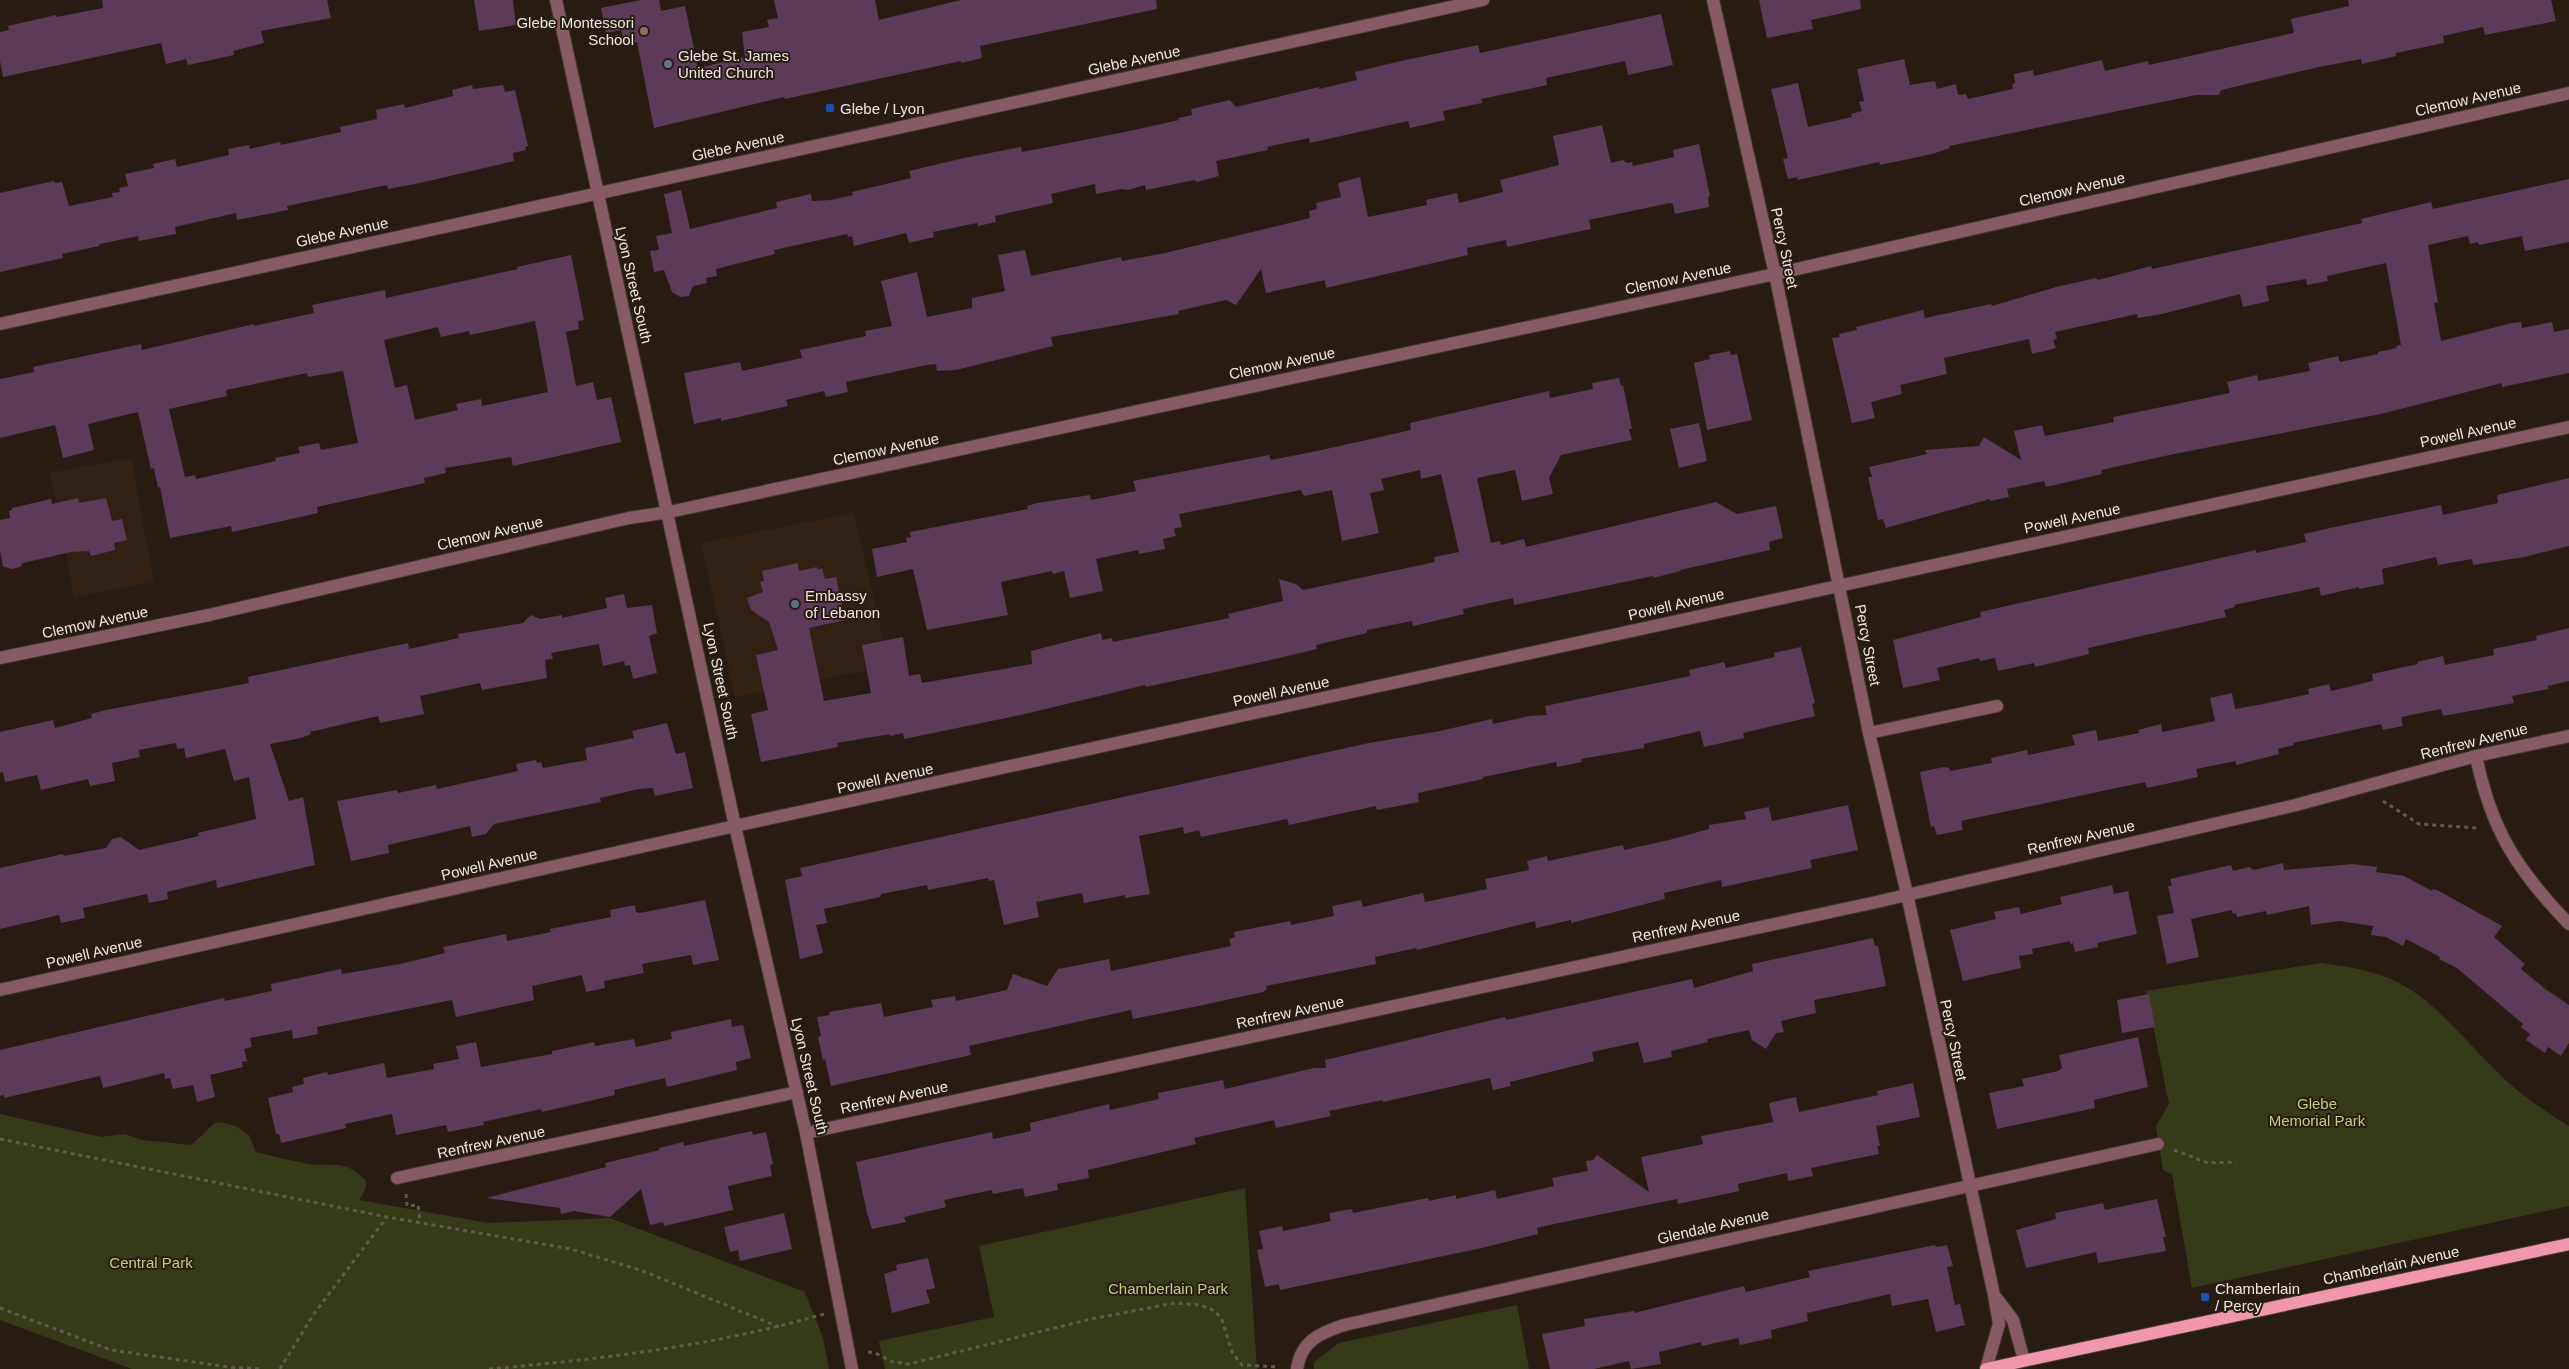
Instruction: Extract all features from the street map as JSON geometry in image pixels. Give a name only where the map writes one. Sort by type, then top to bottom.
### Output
[{"type":"main road","name":"Chamberlain Avenue","points":[[1986,1369],[2569,1244]]},
{"type":"street","name":"Lyon Street South","points":[[556,0],[736,826],[806,1133],[852,1369]]},
{"type":"street","name":"Glebe Avenue","points":[[0,324],[1483,0]]},
{"type":"street","name":"Percy Street","points":[[1713,0],[1775,274],[1869,733],[1907,894],[1994,1296],[1999,1324],[1994,1348],[1986,1369]]},
{"type":"street","name":"Clemow Avenue","points":[[0,658],[209,615],[629,518],[669,512],[1775,274],[2569,93]]},
{"type":"street","name":"Powell Avenue","points":[[0,990],[736,826],[2569,427]]},
{"type":"street","points":[[1869,733],[1997,706]]},
{"type":"street","name":"Renfrew Avenue","points":[[806,1133],[1907,894],[2296,805],[2476,756],[2569,736]]},
{"type":"street","points":[[2476,756],[2487,800],[2506,847],[2535,887],[2569,924]]},
{"type":"street","name":"Renfrew Avenue","points":[[397,1178],[797,1092]]},
{"type":"street","name":"Glendale Avenue","points":[[1297,1368],[1301,1354],[1315,1336],[1344,1325],[2158,1144]]},
{"type":"street","name":"Percy Street","points":[[1994,1296],[2013,1320],[2024,1360]]},
{"type":"path","points":[[2384,801],[2419,824],[2478,828]]},
{"type":"path","points":[[0,1139],[387,1217],[580,1252],[643,1271],[779,1327]]},
{"type":"path","points":[[2158,1144],[2170,1151],[2177,1150],[2208,1164],[2236,1162]]},
{"type":"path","points":[[406,1194],[408,1206],[418,1205],[420,1222]]},
{"type":"path","points":[[280,1369],[313,1315],[387,1217]]},
{"type":"path","points":[[849,1352],[875,1353],[893,1362],[909,1364],[1091,1319],[1175,1303],[1200,1305],[1215,1311],[1222,1320],[1232,1352],[1242,1365],[1297,1368]]},
{"type":"path","points":[[0,1308],[111,1350],[228,1367],[262,1369]]},
{"type":"path","points":[[489,1369],[582,1360],[711,1343],[779,1327],[841,1309]]},
{"type":"shaded area","points":[[131,458],[154,582],[74,597],[50,473]]},
{"type":"shaded area","name":"Embassy of Lebanon","points":[[854,513],[889,666],[735,697],[701,543]]},
{"type":"green space","name":"Glebe Memorial Park","points":[[2321,963],[2355,968],[2377,974],[2408,988],[2445,1018],[2515,1088],[2569,1126],[2569,1206],[2192,1288],[2172,1174],[2163,1170],[2156,1126],[2169,1104],[2146,991]]},
{"type":"green space","name":"Central Park","points":[[0,1114],[101,1137],[124,1134],[142,1140],[191,1145],[215,1123],[221,1122],[235,1126],[249,1135],[256,1152],[302,1163],[340,1165],[353,1169],[366,1181],[366,1188],[359,1200],[488,1223],[610,1218],[805,1292],[823,1338],[829,1369],[132,1369],[0,1320]]},
{"type":"green space","name":"Chamberlain Park","points":[[1245,1188],[1257,1369],[885,1369],[879,1341],[994,1317],[979,1246]]},
{"type":"green space","points":[[1517,1305],[1529,1369],[1314,1369],[1314,1362],[1339,1343]]},
{"type":"building","points":[[102,0],[327,0],[331,18],[261,31],[264,43],[233,51],[234,55],[188,65],[186,59],[166,64],[161,43],[3,77],[0,61],[0,32],[9,30],[8,26],[56,15],[56,17],[103,8]]},
{"type":"building","points":[[474,0],[513,0],[516,25],[479,31]]},
{"type":"building","points":[[641,0],[659,0],[661,11],[685,6],[698,68],[745,57],[742,32],[769,27],[767,20],[778,18],[774,0],[875,0],[879,20],[961,0],[1156,0],[1157,9],[980,46],[982,58],[961,63],[961,61],[785,99],[784,97],[654,128],[637,42],[624,44],[621,30],[606,33],[601,8]]},
{"type":"building","points":[[1759,0],[1860,0],[1861,9],[1811,20],[1813,29],[1767,38]]},
{"type":"building","points":[[2348,0],[2551,0],[2556,21],[2485,35],[2483,27],[2443,36],[2444,43],[2396,53],[2396,56],[2362,64],[2361,59],[2319,67],[2221,90],[2219,95],[2196,95],[1949,146],[1950,148],[1932,154],[1880,165],[1879,162],[1798,180],[1797,177],[1788,179],[1783,159],[1788,158],[1771,89],[1798,83],[1808,127],[1852,117],[1851,114],[1862,111],[1859,102],[1864,101],[1857,69],[1904,59],[1910,85],[1935,81],[1937,89],[1956,84],[1958,95],[1966,94],[1968,99],[2013,89],[2012,84],[2015,83],[2014,74],[2033,70],[2034,76],[2102,60],[2105,71],[2148,61],[2149,65],[2294,33],[2291,19],[2349,6]]},
{"type":"building","points":[[1661,14],[1673,65],[1628,75],[1625,61],[1546,78],[1547,85],[1481,99],[1482,103],[1443,111],[1445,120],[1410,128],[1408,121],[1310,143],[1309,138],[1267,147],[1268,150],[1216,161],[1219,176],[1197,182],[1194,180],[1146,190],[1145,185],[1128,190],[1122,189],[1096,194],[1095,184],[1051,194],[1053,203],[995,216],[996,222],[978,226],[977,223],[933,232],[934,237],[909,243],[906,233],[854,246],[852,236],[848,237],[847,234],[774,250],[775,254],[716,269],[717,276],[706,278],[707,283],[693,286],[689,296],[680,297],[672,292],[664,270],[654,272],[650,251],[659,250],[656,236],[672,233],[664,194],[681,190],[690,229],[777,208],[776,202],[811,194],[812,201],[831,200],[853,195],[852,192],[911,178],[909,171],[964,158],[1021,147],[1022,152],[1125,132],[1179,120],[1178,118],[1192,115],[1191,109],[1230,100],[1236,107],[1319,87],[1319,89],[1357,80],[1355,72],[1401,61],[1478,45],[1480,53]]},
{"type":"building","points":[[472,85],[473,89],[503,85],[505,92],[515,90],[528,146],[525,147],[526,150],[513,153],[514,161],[420,183],[388,189],[387,185],[287,206],[288,210],[237,220],[236,213],[175,227],[176,234],[139,241],[138,236],[100,244],[99,246],[62,254],[63,258],[0,272],[0,193],[54,181],[55,183],[62,182],[69,206],[113,197],[112,193],[120,192],[119,188],[128,186],[125,174],[154,168],[153,164],[175,159],[177,167],[229,155],[228,149],[249,145],[250,149],[280,142],[281,145],[341,132],[340,127],[377,119],[376,110],[404,104],[405,108],[453,96],[452,90]]},
{"type":"building","points":[[1602,125],[1611,163],[1623,160],[1627,163],[1632,162],[1633,166],[1674,157],[1673,150],[1699,144],[1710,196],[1708,197],[1709,207],[1675,214],[1673,204],[1670,203],[1589,220],[1591,229],[1507,247],[1506,240],[1467,248],[1468,255],[1326,288],[1325,280],[1266,293],[1261,269],[1236,305],[1226,300],[1178,311],[1179,314],[1051,337],[1053,346],[956,370],[937,371],[936,364],[846,382],[848,392],[826,397],[824,391],[786,400],[788,406],[721,421],[721,418],[694,424],[684,373],[740,362],[742,371],[802,358],[800,350],[866,336],[865,331],[892,326],[881,281],[917,272],[927,317],[972,308],[972,298],[1005,291],[998,255],[1025,250],[1031,276],[1121,257],[1122,261],[1165,253],[1310,218],[1309,211],[1317,209],[1316,203],[1341,197],[1338,183],[1360,177],[1368,217],[1427,205],[1426,200],[1457,193],[1459,203],[1503,192],[1500,180],[1559,165],[1553,136]]},
{"type":"building","points":[[2569,179],[2569,242],[2525,251],[2522,236],[2479,245],[2478,242],[2470,244],[2468,236],[2428,245],[2438,302],[2434,303],[2441,341],[2512,323],[2521,322],[2522,328],[2552,322],[2554,332],[2569,329],[2569,373],[2502,387],[2502,383],[2381,414],[2174,454],[2101,470],[2102,474],[2046,487],[2044,481],[2007,489],[2009,497],[1990,501],[1990,499],[1886,528],[1883,519],[1878,520],[1868,477],[1872,477],[1869,467],[1927,454],[1925,450],[1979,446],[1984,437],[2021,460],[2014,431],[2042,425],[2045,436],[2114,422],[2113,417],[2230,393],[2227,382],[2257,375],[2258,381],[2310,371],[2308,363],[2338,356],[2340,362],[2397,348],[2396,346],[2401,345],[2386,263],[2327,276],[2328,281],[2307,285],[2306,279],[2266,286],[2269,301],[2243,307],[2240,294],[2162,314],[2138,318],[2137,314],[2055,332],[2057,339],[2053,340],[2056,348],[2032,354],[2029,339],[1944,358],[1947,374],[1900,385],[1902,394],[1871,402],[1875,418],[1852,423],[1832,338],[1840,337],[1839,334],[1857,330],[1856,327],[1923,310],[1925,318],[1991,304],[1992,306],[2056,287],[2096,278],[2098,280],[2151,266],[2152,269],[2362,223],[2361,219],[2431,202],[2433,209]]},
{"type":"building","points":[[571,255],[584,320],[578,321],[579,329],[566,332],[576,386],[593,382],[597,400],[611,397],[621,442],[513,466],[511,457],[445,468],[446,473],[424,478],[425,483],[317,507],[318,513],[232,532],[231,526],[170,538],[160,487],[158,488],[154,468],[151,469],[138,412],[88,424],[94,450],[63,458],[55,425],[0,438],[0,379],[34,372],[33,367],[141,344],[142,350],[254,324],[254,326],[314,313],[312,305],[385,290],[386,298],[518,269],[517,267]],"holes":[[[535,321],[548,392],[482,406],[481,399],[456,404],[458,410],[415,420],[407,385],[395,388],[384,340],[438,327],[441,337],[469,331],[470,335]],[[343,371],[358,443],[321,450],[319,443],[298,447],[300,453],[275,458],[276,461],[196,479],[195,475],[185,477],[169,409],[227,396],[226,390],[307,373],[308,377]]]},
{"type":"building","points":[[1730,351],[1731,355],[1737,354],[1752,420],[1707,430],[1694,363],[1710,359],[1709,355]]},
{"type":"building","points":[[1619,378],[1621,386],[1623,385],[1632,429],[1629,429],[1632,440],[1561,455],[1549,478],[1553,494],[1522,501],[1515,470],[1477,478],[1491,543],[1500,541],[1501,545],[1524,539],[1526,547],[1716,502],[1737,514],[1776,506],[1783,538],[1769,542],[1770,550],[1653,578],[1653,576],[1514,605],[1513,598],[1463,609],[1464,614],[1413,626],[1412,621],[1367,630],[1367,633],[1316,645],[1317,649],[1275,659],[1146,687],[1145,685],[1021,715],[904,739],[903,733],[837,743],[838,747],[761,762],[751,714],[768,710],[756,655],[778,650],[769,622],[751,610],[747,598],[763,592],[760,582],[764,581],[762,571],[798,563],[799,571],[817,567],[818,570],[822,568],[825,579],[836,577],[845,620],[809,628],[824,701],[871,693],[862,645],[903,637],[909,676],[920,674],[922,683],[1032,664],[1031,651],[1101,633],[1102,640],[1112,638],[1113,642],[1229,618],[1228,614],[1283,601],[1279,579],[1296,584],[1303,590],[1435,562],[1434,557],[1459,552],[1441,474],[1421,479],[1420,470],[1381,479],[1384,490],[1370,493],[1379,533],[1342,541],[1332,490],[1304,496],[1301,490],[1179,514],[1182,527],[1174,529],[1176,536],[1163,539],[1165,549],[1139,554],[1138,550],[1096,559],[1103,591],[1070,598],[1064,571],[1053,574],[1052,571],[1001,582],[1008,615],[927,630],[913,569],[877,577],[872,549],[907,542],[906,538],[911,537],[910,532],[1028,509],[1027,506],[1037,503],[1090,495],[1091,500],[1136,491],[1133,481],[1269,455],[1271,460],[1317,451],[1411,430],[1410,423],[1549,391],[1550,398],[1593,389],[1592,383]]},
{"type":"building","points":[[1699,423],[1707,461],[1679,468],[1670,429]]},
{"type":"building","points":[[2569,478],[2569,546],[2524,557],[2473,565],[2472,559],[2438,565],[2436,557],[2382,569],[2384,584],[2359,589],[2359,587],[2321,596],[2319,587],[2234,605],[2235,607],[2224,610],[2226,617],[2088,648],[2089,654],[2035,667],[2034,663],[1998,671],[1995,658],[1980,661],[1979,658],[1937,668],[1940,680],[1903,688],[1893,640],[1981,617],[1980,612],[2256,550],[2256,553],[2306,542],[2304,534],[2330,528],[2441,505],[2443,515],[2498,503],[2497,495]]},
{"type":"building","points":[[78,498],[79,503],[106,498],[112,521],[122,519],[127,540],[114,543],[115,550],[91,556],[89,551],[71,552],[23,563],[20,567],[11,569],[3,566],[0,551],[0,520],[10,518],[9,511],[12,508],[51,499],[52,504]]},
{"type":"building","points":[[624,594],[627,608],[652,605],[657,633],[649,636],[657,673],[633,679],[630,665],[625,666],[624,661],[603,666],[599,644],[551,653],[553,659],[545,660],[547,678],[482,690],[480,683],[420,696],[424,714],[380,723],[378,716],[310,732],[311,734],[301,738],[270,744],[289,801],[303,797],[315,865],[217,888],[216,880],[167,892],[168,899],[149,903],[147,894],[83,908],[85,918],[61,923],[59,915],[0,929],[0,868],[63,854],[64,856],[106,848],[112,839],[121,837],[139,850],[199,836],[198,833],[256,819],[249,777],[234,781],[225,749],[186,758],[184,748],[177,749],[176,743],[139,750],[140,757],[112,763],[115,781],[90,786],[88,779],[41,790],[37,775],[5,782],[3,772],[0,773],[0,732],[53,720],[55,728],[92,718],[91,714],[106,710],[249,683],[248,677],[408,643],[409,649],[459,638],[458,634],[523,623],[531,615],[540,619],[562,615],[562,618],[607,608],[605,598]]},
{"type":"building","points":[[2569,628],[2569,681],[2548,686],[2548,689],[2512,696],[2514,703],[2443,716],[2441,709],[2401,717],[2403,726],[2383,730],[2381,724],[2293,743],[2294,745],[2278,749],[2279,754],[2236,765],[2236,761],[2196,769],[2198,777],[2147,788],[2145,782],[1961,821],[1963,830],[1937,835],[1934,826],[1931,827],[1920,772],[1944,767],[1949,768],[1950,771],[1992,763],[1991,758],[2027,750],[2028,755],[2075,745],[2072,735],[2096,730],[2098,741],[2139,733],[2138,730],[2161,724],[2162,732],[2215,721],[2210,698],[2232,693],[2235,709],[2309,694],[2308,689],[2329,684],[2331,691],[2373,681],[2372,674],[2418,664],[2417,662],[2443,656],[2445,665],[2494,655],[2493,649],[2537,640],[2536,636]]},
{"type":"building","points":[[1801,647],[1815,703],[1812,704],[1815,716],[1743,733],[1744,738],[1704,747],[1700,731],[1644,744],[1644,748],[1581,759],[1582,762],[1557,767],[1556,762],[1483,777],[1483,779],[1418,793],[1419,802],[1377,810],[1376,806],[1289,825],[1287,819],[1201,837],[1199,830],[1184,834],[1183,827],[1139,836],[1150,894],[1125,898],[1125,895],[1084,903],[1082,893],[1036,902],[1039,917],[1004,925],[994,880],[989,881],[988,878],[928,890],[927,885],[881,894],[880,897],[824,909],[827,923],[816,925],[823,953],[800,959],[785,880],[802,876],[800,868],[1369,743],[1440,731],[1492,719],[1493,724],[1529,716],[1547,715],[1545,706],[1690,676],[1689,670],[1724,662],[1726,668],[1775,657],[1774,653]]},
{"type":"building","points":[[667,723],[676,754],[685,752],[693,788],[655,796],[653,788],[639,789],[600,798],[601,802],[494,824],[486,834],[472,837],[470,826],[388,845],[389,853],[351,861],[337,801],[397,790],[398,793],[436,785],[437,789],[518,771],[516,764],[536,760],[537,763],[541,762],[543,768],[587,760],[585,748],[634,738],[632,731]]},
{"type":"building","points":[[1848,805],[1858,850],[1810,860],[1812,868],[1722,887],[1721,880],[1664,893],[1665,899],[1571,923],[1571,920],[1536,928],[1535,921],[1417,950],[1416,948],[1375,957],[1376,964],[1266,986],[1267,989],[1263,992],[1203,1005],[1133,1019],[1131,1010],[969,1046],[971,1055],[831,1086],[825,1059],[823,1060],[818,1037],[821,1036],[817,1017],[830,1015],[829,1012],[881,1003],[884,1017],[933,1007],[931,1000],[955,996],[956,1001],[1007,990],[1013,974],[1047,986],[1058,969],[1109,959],[1111,971],[1231,946],[1229,939],[1235,937],[1234,932],[1290,921],[1291,925],[1334,916],[1332,906],[1361,900],[1363,907],[1423,893],[1425,902],[1487,889],[1485,879],[1529,870],[1527,861],[1547,856],[1548,861],[1623,845],[1624,850],[1709,829],[1709,825],[1746,819],[1744,812],[1769,807],[1772,821]]},
{"type":"building","points":[[2283,863],[2284,870],[2353,864],[2377,867],[2376,872],[2404,876],[2432,891],[2433,889],[2439,891],[2502,926],[2494,937],[2525,964],[2521,969],[2569,1005],[2569,1043],[2561,1056],[2548,1047],[2545,1053],[2526,1040],[2530,1034],[2521,1027],[2523,1024],[2457,968],[2439,959],[2440,957],[2406,939],[2403,946],[2386,937],[2371,935],[2373,926],[2339,921],[2311,925],[2309,906],[2267,915],[2266,911],[2237,917],[2236,913],[2233,914],[2232,910],[2191,919],[2199,957],[2167,964],[2157,916],[2174,913],[2168,886],[2172,886],[2170,879],[2231,865],[2233,871],[2249,867],[2254,870]]},
{"type":"building","points":[[2112,885],[2114,894],[2128,891],[2137,934],[2097,943],[2098,947],[2075,952],[2073,943],[2070,944],[2070,941],[2032,949],[2033,954],[2019,956],[2021,968],[1963,981],[1950,930],[1996,919],[1994,912],[2019,907],[2021,914],[2062,904],[2060,897]]},
{"type":"building","points":[[705,900],[719,960],[693,965],[691,955],[642,964],[644,973],[604,981],[605,988],[586,992],[582,975],[532,986],[534,1000],[456,1017],[452,1000],[317,1027],[318,1034],[293,1039],[292,1030],[250,1038],[252,1047],[244,1049],[247,1061],[242,1062],[243,1067],[210,1075],[215,1097],[197,1102],[193,1085],[173,1089],[170,1078],[165,1079],[164,1073],[103,1088],[100,1076],[4,1098],[4,1095],[0,1096],[0,1050],[224,998],[225,1001],[272,991],[271,984],[341,969],[342,974],[400,964],[445,953],[443,947],[506,934],[507,941],[551,932],[550,929],[611,917],[610,910],[635,905],[636,912],[640,913]]},
{"type":"building","points":[[1873,938],[1875,946],[1878,946],[1886,986],[1814,1000],[1816,1013],[1781,1021],[1784,1032],[1776,1033],[1766,1049],[1752,1040],[1749,1030],[1707,1039],[1708,1042],[1671,1051],[1672,1057],[1644,1063],[1638,1042],[1592,1052],[1594,1061],[1510,1082],[1511,1086],[1493,1090],[1490,1078],[1383,1102],[1383,1100],[1329,1111],[1331,1116],[1276,1128],[1274,1120],[1194,1138],[1196,1144],[1088,1170],[1089,1178],[1057,1184],[1058,1190],[1025,1197],[1023,1188],[993,1194],[992,1190],[944,1200],[946,1207],[904,1217],[906,1222],[872,1229],[867,1213],[856,1162],[992,1132],[993,1139],[1031,1131],[1030,1123],[1109,1104],[1110,1110],[1159,1099],[1158,1093],[1223,1080],[1225,1089],[1314,1068],[1326,1068],[1325,1060],[1505,1017],[1506,1020],[1692,979],[1694,988],[1753,971],[1752,964]]},
{"type":"building","points":[[2149,994],[2155,1027],[2122,1033],[2117,1000]]},
{"type":"building","points":[[731,1019],[732,1027],[743,1025],[751,1058],[736,1062],[737,1070],[667,1087],[665,1078],[614,1090],[615,1095],[542,1112],[541,1109],[483,1122],[484,1125],[448,1132],[446,1125],[396,1135],[392,1114],[345,1124],[346,1128],[281,1143],[279,1134],[276,1134],[268,1098],[293,1092],[292,1087],[304,1084],[303,1078],[327,1072],[328,1075],[384,1063],[387,1078],[434,1069],[433,1064],[459,1059],[456,1046],[476,1042],[481,1067],[552,1054],[552,1051],[594,1042],[595,1046],[634,1039],[636,1047],[672,1039],[671,1032]]},
{"type":"building","points":[[2138,1037],[2148,1087],[2094,1100],[2095,1108],[1997,1129],[1989,1093],[2024,1086],[2022,1079],[2058,1071],[2062,1068],[2059,1055]]},
{"type":"building","points":[[1913,1083],[1920,1117],[1876,1126],[1880,1146],[1877,1146],[1879,1154],[1811,1168],[1813,1176],[1788,1181],[1787,1173],[1738,1184],[1739,1191],[1678,1204],[1677,1199],[1537,1228],[1538,1234],[1482,1248],[1280,1290],[1279,1284],[1265,1287],[1257,1250],[1263,1249],[1259,1231],[1282,1226],[1283,1231],[1331,1221],[1329,1213],[1352,1209],[1353,1213],[1428,1198],[1429,1201],[1456,1195],[1456,1199],[1495,1190],[1497,1199],[1554,1186],[1552,1178],[1588,1171],[1586,1161],[1593,1160],[1597,1155],[1649,1192],[1641,1157],[1703,1144],[1701,1136],[1773,1122],[1769,1103],[1796,1097],[1799,1112],[1878,1095],[1877,1091]]},
{"type":"building","points":[[752,1131],[753,1135],[766,1132],[773,1164],[770,1165],[772,1176],[728,1186],[733,1210],[664,1226],[663,1222],[650,1225],[641,1189],[610,1217],[574,1211],[561,1214],[560,1208],[486,1198],[606,1167],[605,1163],[660,1150],[659,1148],[683,1142],[684,1146]]},
{"type":"building","points":[[2157,1199],[2166,1237],[2163,1237],[2166,1251],[2098,1263],[2096,1252],[2026,1268],[2016,1230],[2056,1219],[2055,1213],[2103,1203],[2105,1210]]},
{"type":"building","points":[[784,1213],[792,1249],[740,1261],[738,1250],[730,1252],[724,1227]]},
{"type":"building","points":[[1935,1245],[1936,1247],[1947,1245],[1953,1266],[1947,1267],[1955,1305],[1960,1304],[1965,1325],[1936,1332],[1928,1299],[1892,1306],[1890,1294],[1807,1313],[1808,1321],[1771,1330],[1772,1338],[1740,1345],[1738,1338],[1702,1346],[1701,1342],[1659,1352],[1661,1364],[1631,1369],[1629,1361],[1594,1369],[1550,1369],[1542,1334],[1585,1326],[1584,1319],[1634,1311],[1634,1313],[1744,1286],[1746,1292],[1810,1277],[1808,1271]]},
{"type":"building","points":[[928,1258],[935,1288],[926,1290],[930,1303],[892,1313],[884,1274],[897,1270],[896,1265]]},
{"type":"place","name":"Glebe Montessori School","points":[[644,31]]},
{"type":"place","name":"Glebe St. James United Church","points":[[668,64]]},
{"type":"place","name":"Glebe / Lyon","points":[[830,108]]},
{"type":"place","name":"Embassy of Lebanon","points":[[795,604]]},
{"type":"place","name":"Chamberlain / Percy","points":[[2205,1297]]}]
